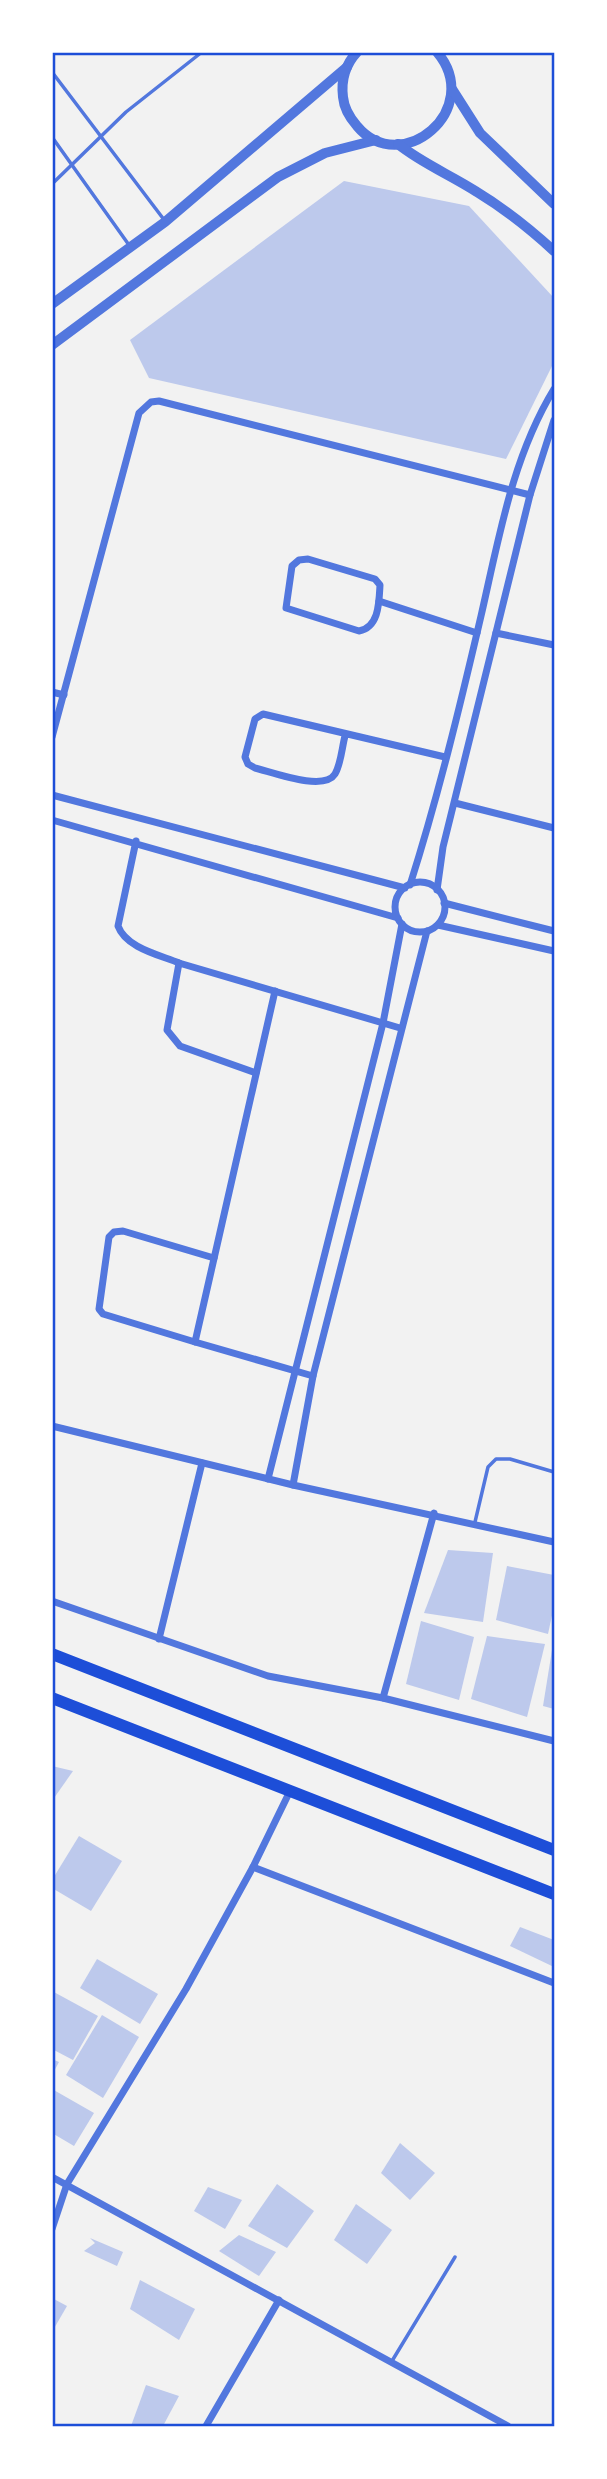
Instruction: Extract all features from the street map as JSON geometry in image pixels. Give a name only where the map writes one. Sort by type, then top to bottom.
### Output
[{"type":"main road","points":[[52,1654],[555,1850]]},
{"type":"main road","points":[[52,1698],[555,1894]]},
{"type":"street","points":[[52,304],[165,222],[347,67],[357,52]]},
{"type":"street","points":[[441,55],[452,89],[480,133],[555,204]]},
{"type":"street","points":[[347,67],[342,84],[343,101],[350,118],[361,131],[376,140],[398,144],[415,141],[436,127],[449,106],[452,89]]},
{"type":"street","points":[[52,345],[278,177],[325,153],[376,140]]},
{"type":"street","points":[[398,144],[419,160],[475,190],[518,219],[555,251]]},
{"type":"street","points":[[268,1479],[383,1023],[400,921],[396,905],[407,886],[446,757],[511,489],[529,435],[555,389]]},
{"type":"street","points":[[52,737],[139,413],[151,402],[159,401],[530,495]]},
{"type":"street","points":[[52,820],[136,841],[400,921],[414,931],[427,931],[438,925],[444,914],[444,903],[438,890],[443,847],[530,495],[555,420]]},
{"type":"street","points":[[308,559],[375,579],[380,585],[379,601],[373,622],[367,629],[359,631],[290,611],[285,603],[292,566],[299,560],[308,559]]},
{"type":"street","points":[[379,601],[477,633]]},
{"type":"street","points":[[496,633],[555,645]]},
{"type":"street","points":[[52,692],[64,695]]},
{"type":"street","points":[[345,736],[336,774],[328,781],[317,783],[255,768],[248,764],[245,757],[255,719],[263,714],[345,736],[446,757]]},
{"type":"street","points":[[52,795],[407,886],[419,883],[438,890]]},
{"type":"street","points":[[455,803],[555,828]]},
{"type":"street","points":[[136,841],[118,926],[120,932],[132,943],[179,963],[400,1028]]},
{"type":"street","points":[[444,903],[555,931]]},
{"type":"street","points":[[438,925],[555,951]]},
{"type":"street","points":[[293,1485],[313,1376],[427,931]]},
{"type":"street","points":[[179,963],[167,1030],[180,1046],[256,1073]]},
{"type":"street","points":[[195,1342],[275,991]]},
{"type":"street","points":[[214,1258],[123,1231],[114,1232],[109,1237],[99,1309],[103,1314],[313,1376]]},
{"type":"street","points":[[52,1426],[293,1485],[434,1513],[555,1542]]},
{"type":"street","points":[[159,1639],[202,1463]]},
{"type":"street","points":[[383,1698],[434,1513]]},
{"type":"street","points":[[52,1601],[268,1676],[383,1698],[555,1741]]},
{"type":"street","points":[[52,2229],[67,2184],[186,1989],[253,1867],[290,1791]]},
{"type":"street","points":[[253,1867],[555,1983]]},
{"type":"street","points":[[52,2177],[508,2427]]},
{"type":"street","points":[[206,2427],[279,2300]]},
{"type":"lane","points":[[52,184],[126,112],[202,52]]},
{"type":"lane","points":[[52,72],[165,222]]},
{"type":"lane","points":[[52,137],[130,246]]},
{"type":"lane","points":[[475,1522],[488,1467],[496,1459],[510,1459],[555,1472]]},
{"type":"lane","points":[[391,2363],[455,2257]]},
{"type":"building","points":[[344,181],[469,206],[554,298],[554,362],[506,459],[149,378],[130,340]]},
{"type":"building","points":[[448,1550],[493,1553],[483,1622],[424,1613]]},
{"type":"building","points":[[507,1566],[554,1575],[554,1606],[548,1634],[496,1620]]},
{"type":"building","points":[[421,1621],[474,1637],[459,1700],[406,1684]]},
{"type":"building","points":[[487,1636],[545,1644],[527,1717],[471,1699]]},
{"type":"building","points":[[554,1650],[554,1709],[543,1706]]},
{"type":"building","points":[[52,1766],[73,1771],[52,1801]]},
{"type":"building","points":[[79,1836],[122,1861],[91,1911],[52,1888],[52,1880]]},
{"type":"building","points":[[520,1927],[554,1940],[554,1967],[510,1946]]},
{"type":"building","points":[[97,1959],[158,1994],[140,2024],[80,1988]]},
{"type":"building","points":[[52,1991],[98,2016],[73,2060],[52,2049]]},
{"type":"building","points":[[102,2015],[139,2037],[103,2098],[66,2075]]},
{"type":"building","points":[[52,2059],[59,2062],[52,2075]]},
{"type":"building","points":[[52,2089],[94,2113],[74,2146],[52,2133]]},
{"type":"building","points":[[400,2143],[435,2173],[410,2200],[381,2173]]},
{"type":"building","points":[[277,2184],[314,2211],[287,2248],[248,2226]]},
{"type":"building","points":[[208,2187],[242,2200],[225,2229],[194,2211]]},
{"type":"building","points":[[356,2204],[392,2230],[367,2264],[334,2240]]},
{"type":"building","points":[[239,2235],[276,2252],[259,2276],[219,2251]]},
{"type":"building","points":[[90,2238],[123,2252],[117,2266],[84,2251],[95,2243]]},
{"type":"building","points":[[140,2280],[195,2309],[179,2340],[130,2309]]},
{"type":"building","points":[[52,2298],[67,2306],[52,2332]]},
{"type":"building","points":[[146,2385],[179,2396],[163,2426],[131,2426]]}]
